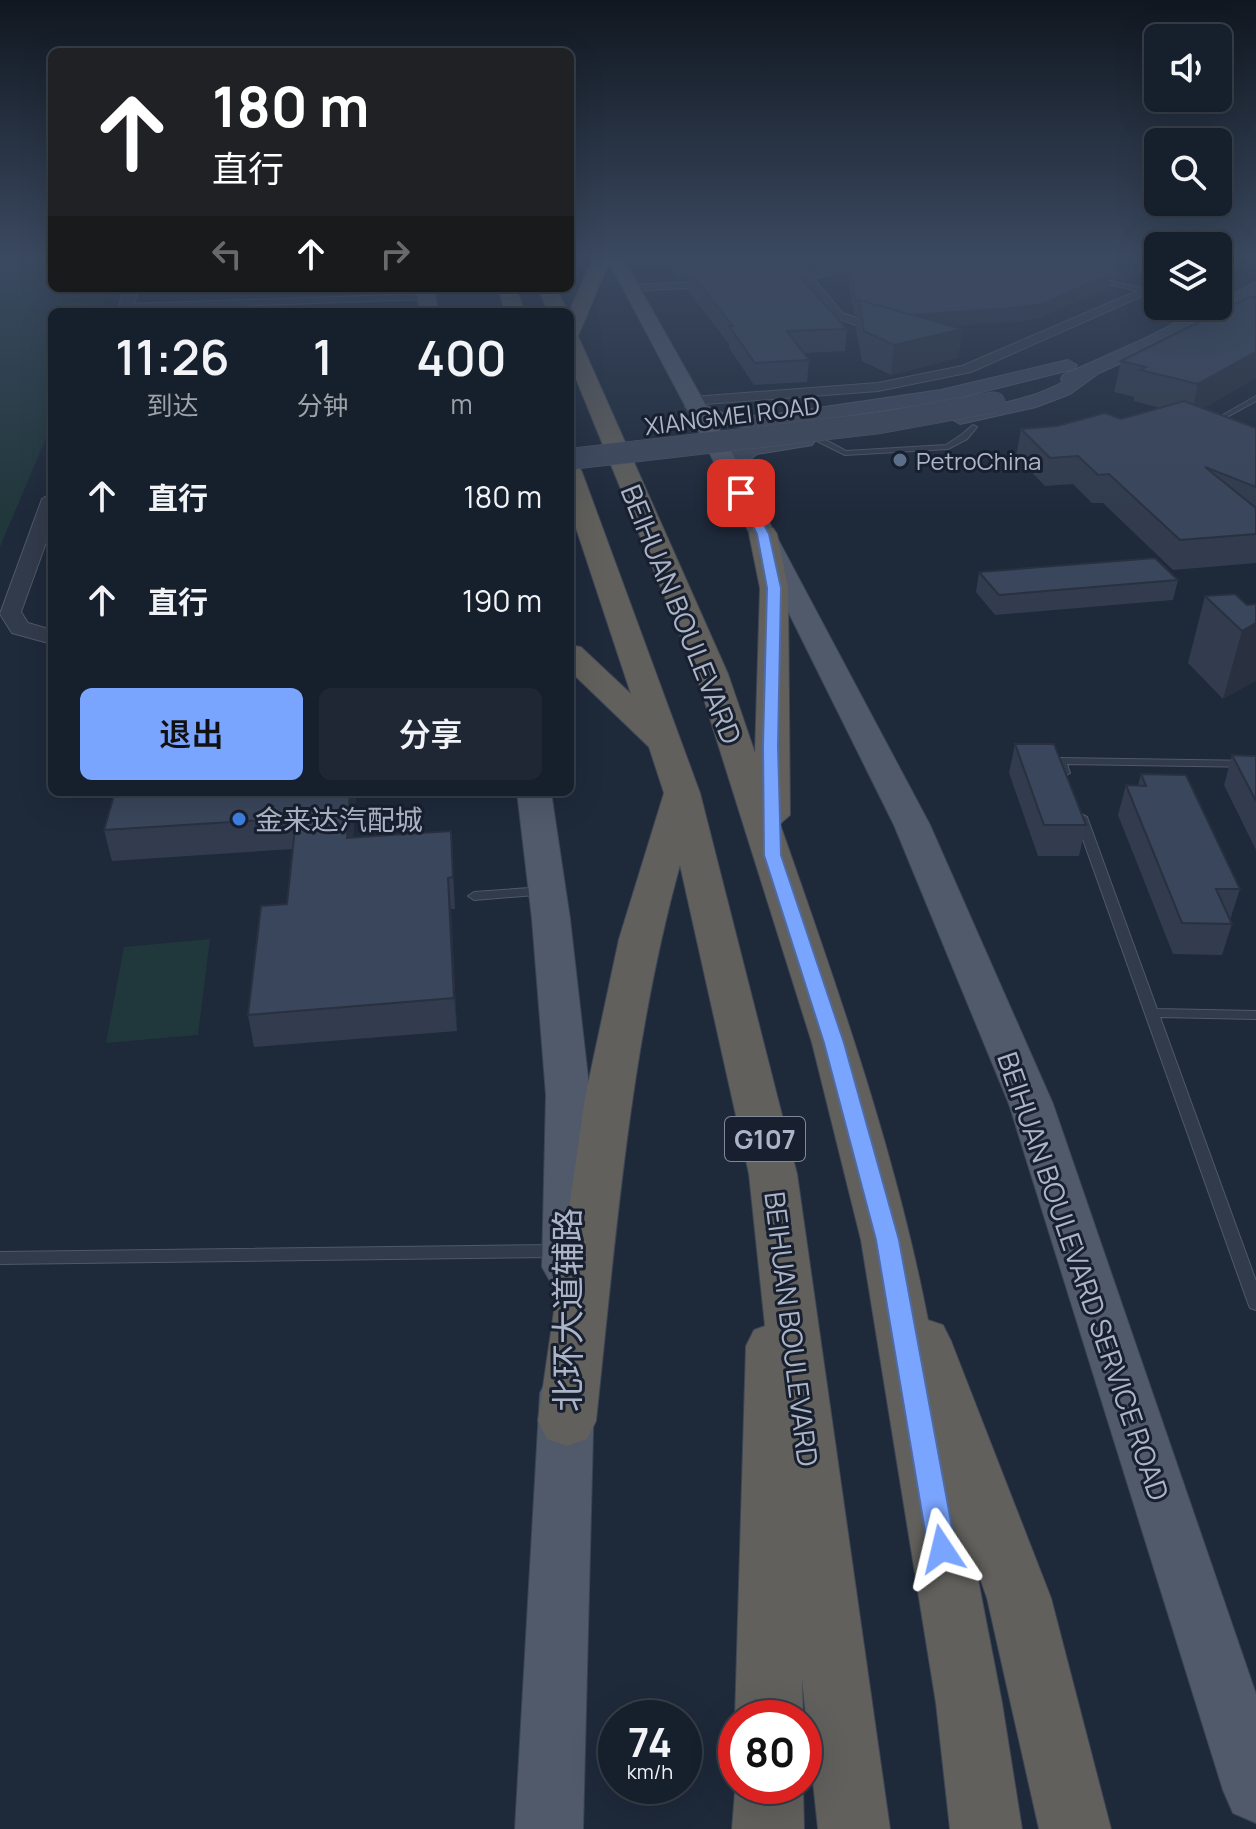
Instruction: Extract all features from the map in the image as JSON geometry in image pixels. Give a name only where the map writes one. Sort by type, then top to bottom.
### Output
[{"type":"highway","name":"BEIHUAN BOULEVARD","points":[[574,346],[712,674],[834,1043],[887,1240],[967,1687],[986,1829]]},
{"type":"highway","name":"BEIHUAN BOULEVARD","points":[[574,483],[682,793],[773,1174],[854,1829]]},
{"type":"highway","points":[[763,534],[774,588],[771,746],[773,855]]},
{"type":"highway","points":[[574,658],[668,747]]},
{"type":"highway","points":[[567,1421],[608,1098],[639,939],[682,793]]},
{"type":"highway","points":[[769,1700],[773,1174]]},
{"type":"highway","points":[[887,1240],[1019,1598],[1075,1829]]},
{"type":"highway","points":[[768,1804],[768,1829]]},
{"type":"main road","name":"BEIHUAN BOULEVARD SERVICE ROAD","points":[[662,345],[763,534],[912,825],[1031,1104],[1256,1790]]},
{"type":"main road","name":"XIANGMEI ROAD","points":[[574,452],[988,399],[1108,345]]},
{"type":"main road","name":"XIANGMEI ROAD","points":[[574,459],[880,423],[1090,372],[1142,345]]},
{"type":"main road","points":[[694,404],[723,421],[763,422],[931,398],[1068,365]]},
{"type":"main road","points":[[731,473],[739,454],[1011,406],[1071,385],[1090,372]]},
{"type":"main road","points":[[763,422],[757,427],[759,437],[790,443]]},
{"type":"main road","name":"北环大道辅路","points":[[535,796],[568,1095],[567,1421],[549,1829]]},
{"type":"street","points":[[694,404],[878,387],[966,369],[1026,345]]},
{"type":"street","points":[[965,352],[994,359]]},
{"type":"street","points":[[48,510],[10,612],[20,628],[48,636]]},
{"type":"street","points":[[48,547],[26,610],[34,624],[48,628]]},
{"type":"lane","points":[[1218,432],[1205,427],[1256,398]]},
{"type":"lane","points":[[817,439],[845,453],[948,447],[973,427]]},
{"type":"lane","points":[[1071,790],[1060,761],[1256,764]]},
{"type":"lane","points":[[1076,805],[1256,1303]]},
{"type":"lane","points":[[474,896],[547,891]]},
{"type":"lane","points":[[1152,1013],[1256,1015]]},
{"type":"lane","points":[[0,1258],[305,1257],[567,1251]]},
{"type":"green space","points":[[0,345],[48,345],[48,433],[0,547]]},
{"type":"green space","points":[[210,939],[198,1035],[106,1043],[124,947]]},
{"type":"building","points":[[743,345],[798,345],[809,360],[755,363]]},
{"type":"building","points":[[1152,345],[1256,345],[1256,352],[1198,384],[1140,370],[1146,367],[1121,361]]},
{"type":"building","points":[[1184,401],[1256,428],[1256,487],[1205,467],[1256,508],[1256,534],[1180,540],[1109,474],[1098,475],[1078,456],[1050,458],[1021,429],[1057,426],[1105,413],[1121,419]]},
{"type":"building","points":[[1155,558],[1178,580],[999,595],[979,572]]},
{"type":"building","points":[[1235,594],[1247,605],[1256,604],[1256,623],[1242,631],[1205,596]]},
{"type":"building","points":[[1015,744],[1054,744],[1086,825],[1044,825]]},
{"type":"building","points":[[1232,755],[1256,756],[1256,801]]},
{"type":"building","points":[[1141,774],[1186,775],[1240,889],[1216,889],[1232,924],[1182,923],[1126,785],[1146,786]]},
{"type":"building","points":[[114,796],[350,796],[347,838],[451,831],[453,877],[448,878],[454,998],[248,1015],[261,906],[287,904],[296,818],[104,830]]},
{"type":"place","name":"PetroChina","points":[[900,460]]},
{"type":"place","name":"金来达汽配城","points":[[239,819]]},
{"type":"route","points":[[741,493],[763,534],[774,588],[771,746],[773,855],[834,1043],[887,1240],[942,1549]]}]
